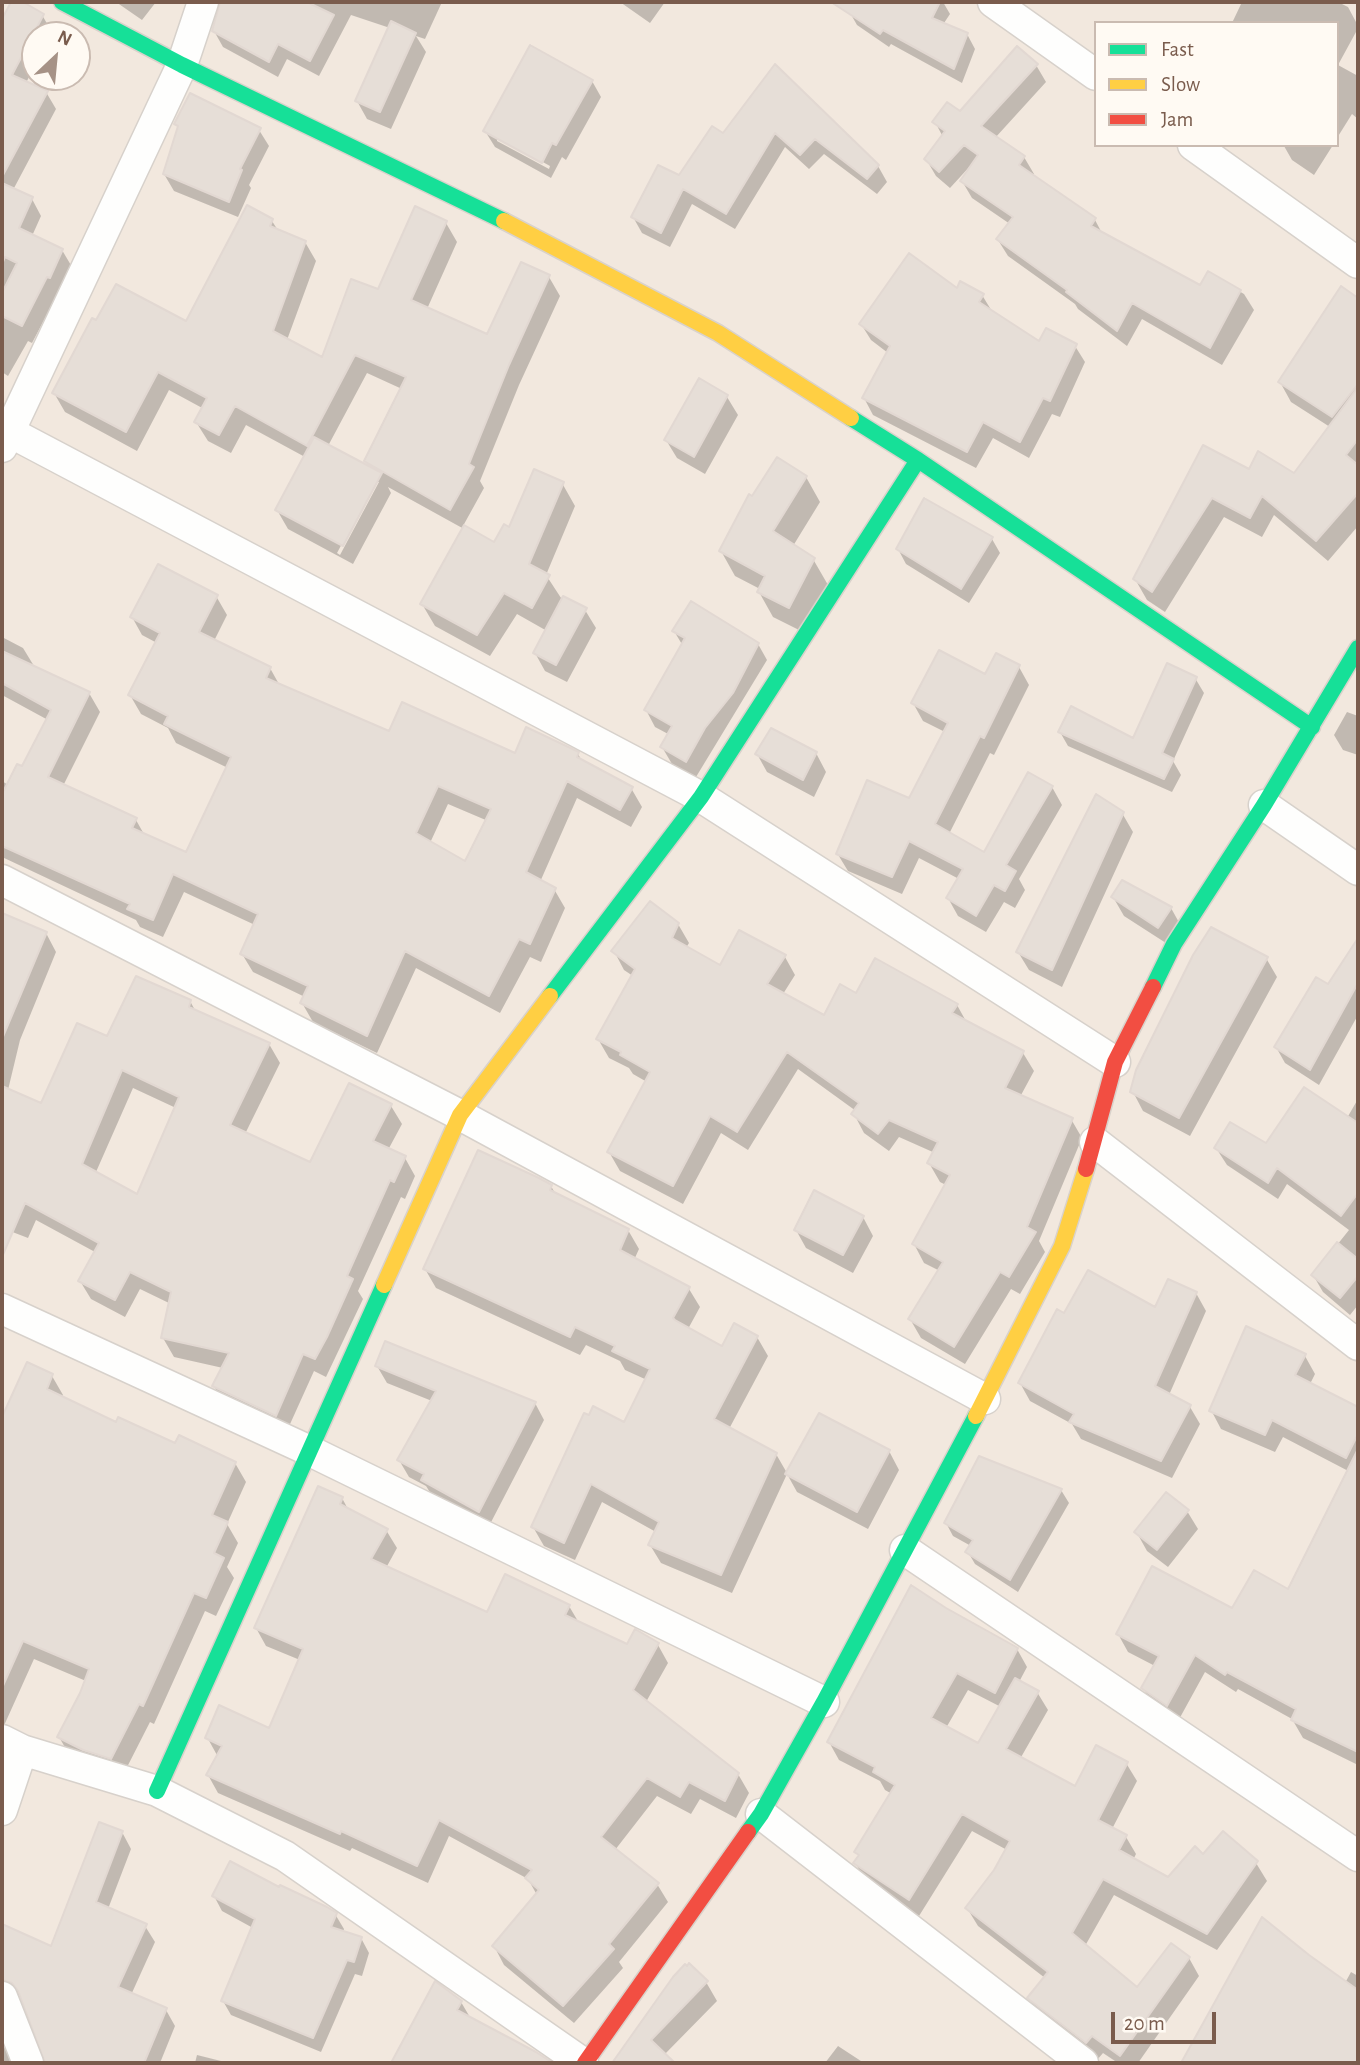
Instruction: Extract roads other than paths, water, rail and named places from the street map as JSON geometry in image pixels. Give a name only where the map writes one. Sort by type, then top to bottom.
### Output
[{"type":"street","points":[[62,2],[182,65],[501,219],[718,333],[919,460],[1312,727]]},
{"type":"street","points":[[203,2],[182,65],[4,436],[701,797],[1115,1062]]},
{"type":"street","points":[[993,2],[1094,74]]},
{"type":"street","points":[[1197,147],[1358,263]]},
{"type":"street","points":[[157,1791],[460,1115],[701,797],[919,460]]},
{"type":"street","points":[[2,1810],[12,1745],[157,1791],[285,1856],[584,2063],[761,1814],[824,1702],[985,1399],[1062,1246],[1095,1142],[1115,1062],[1174,944],[1264,806],[1358,648]]},
{"type":"street","points":[[1264,806],[1358,870]]},
{"type":"street","points":[[2,880],[460,1115],[985,1399]]},
{"type":"street","points":[[1095,1142],[1358,1345]]},
{"type":"street","points":[[2,1309],[310,1451],[824,1702]]},
{"type":"street","points":[[905,1550],[1358,1856]]},
{"type":"street","points":[[761,1814],[1083,2063]]},
{"type":"street","points":[[2,1997],[28,2063]]}]
